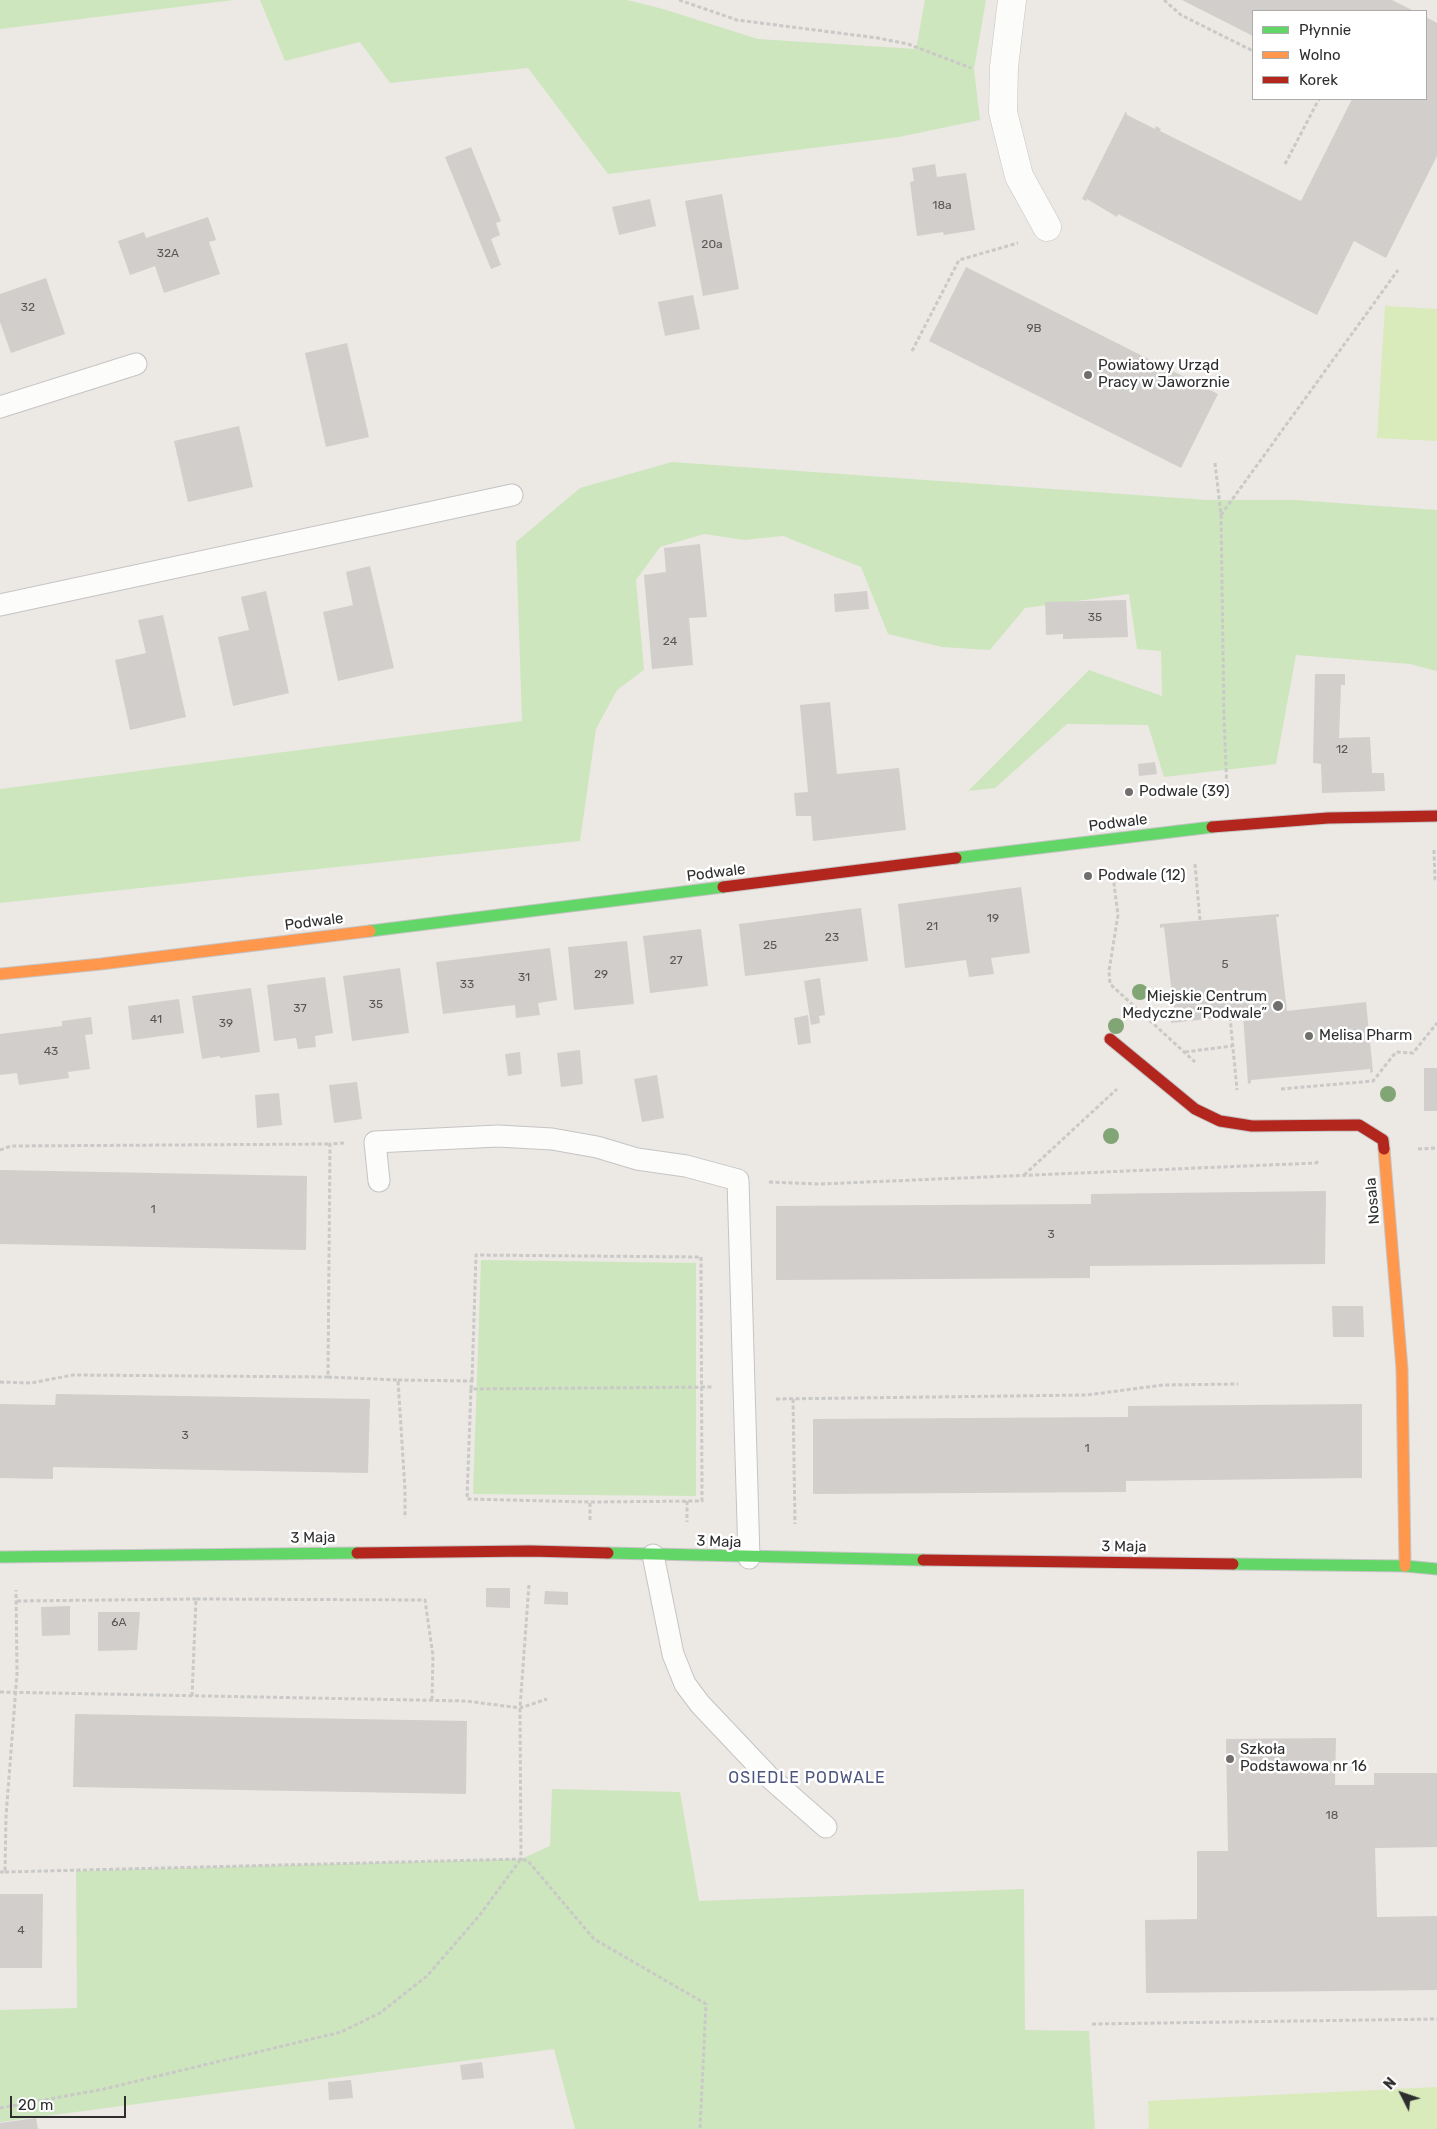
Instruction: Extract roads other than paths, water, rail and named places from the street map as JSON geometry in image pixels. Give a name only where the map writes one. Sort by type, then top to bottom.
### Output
[{"type":"street","points":[[1012,0],[1004,67],[1003,112],[1019,176],[1047,227]]},
{"type":"street","name":"Podwale","points":[[0,974],[129,960],[1159,833],[1293,820],[1437,816]]},
{"type":"street","name":"Nosala","points":[[1110,1039],[1195,1109],[1220,1121],[1252,1126],[1359,1125],[1383,1140],[1402,1369],[1405,1566]]},
{"type":"street","name":"3 Maja","points":[[0,1557],[530,1551],[749,1558],[1405,1566],[1437,1569]]},
{"type":"lane","points":[[0,407],[136,364]]},
{"type":"lane","points":[[0,604],[512,495]]},
{"type":"lane","points":[[379,1181],[374,1142],[498,1136],[552,1140],[597,1148],[637,1159],[686,1166],[738,1180],[749,1558]]},
{"type":"lane","points":[[653,1555],[674,1654],[685,1684],[700,1704],[769,1777],[826,1828]]},
{"type":"place","name":"Powiatowy Urząd Pracy w Jaworznie","points":[[1088,375]]},
{"type":"place","name":"Podwale (39)","points":[[1129,792]]},
{"type":"place","name":"Podwale (12)","points":[[1088,876]]},
{"type":"place","name":"Miejskie Centrum Medyczne “Podwale”","points":[[1278,1006]]},
{"type":"place","name":"Melisa Pharm","points":[[1309,1036]]},
{"type":"place","name":"Szkoła Podstawowa nr 16","points":[[1230,1759]]},
{"type":"district","name":"OSIEDLE PODWALE","points":[[807,1778]]}]
